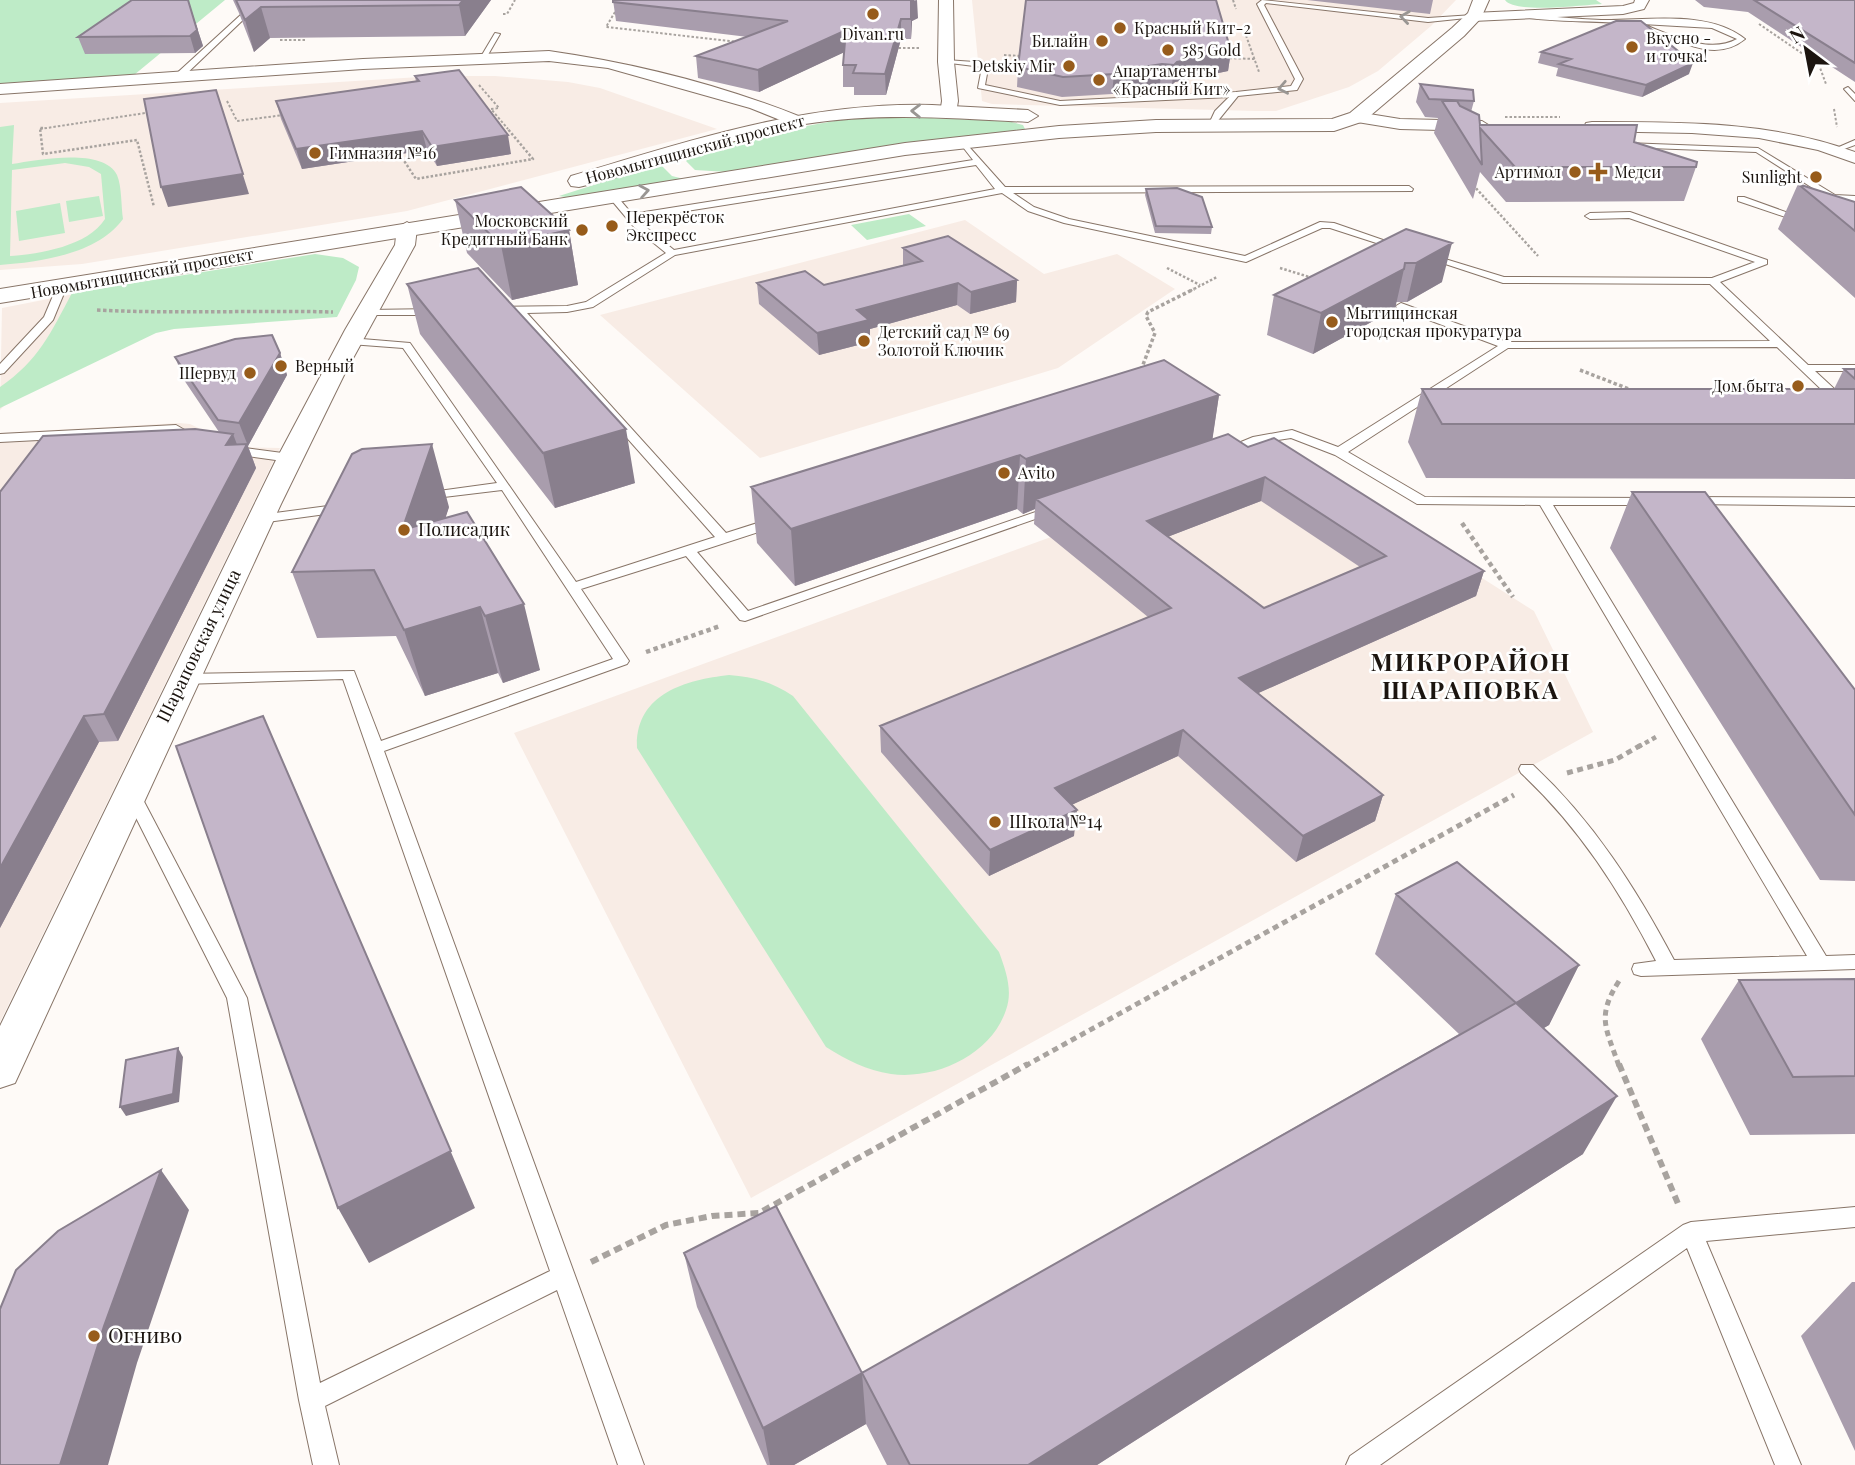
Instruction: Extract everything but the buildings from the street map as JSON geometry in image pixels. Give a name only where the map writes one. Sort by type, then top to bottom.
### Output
[{"type":"main road","points":[[1357,117],[1473,17],[1481,0]]},
{"type":"main road","name":"Новомытищинский проспект","points":[[407,228],[795,121],[861,112],[1004,115],[1156,126],[1321,127],[1357,117]]},
{"type":"main road","points":[[1004,115],[1032,123],[1035,131],[1027,136]]},
{"type":"main road","name":"Новомытищинский проспект","points":[[0,296],[857,155],[963,142],[1156,126]]},
{"type":"main road","points":[[686,149],[672,159],[679,169],[691,174],[727,176]]},
{"type":"street","points":[[946,0],[946,62],[950,101],[947,113]]},
{"type":"street","points":[[1473,17],[1628,10],[1639,6],[1642,0]]},
{"type":"street","points":[[0,89],[482,58],[565,57],[609,64],[756,105],[795,121]]},
{"type":"street","points":[[1357,117],[1457,132],[1495,121]]},
{"type":"street","points":[[1568,122],[1720,129],[1775,135],[1836,150],[1855,158]]},
{"type":"street","name":"Шараповская улица","points":[[0,1070],[183,678],[290,458],[350,341],[405,245],[407,228]]},
{"type":"lane","points":[[179,76],[261,0]]},
{"type":"lane","points":[[946,62],[986,65],[982,86],[1060,103],[1236,94],[1294,88],[1299,79],[1260,4],[1265,1],[1428,20],[1473,17]]},
{"type":"lane","points":[[1501,16],[1695,24],[1731,33],[1742,39],[1734,44],[1698,45],[1680,41],[1636,23]]},
{"type":"lane","points":[[482,58],[497,34]]},
{"type":"lane","points":[[1848,89],[1855,99]]},
{"type":"lane","points":[[1212,126],[1217,113],[1236,94]]},
{"type":"lane","points":[[963,142],[1004,190],[1031,209],[1067,221],[1246,259],[1320,225],[1331,225],[1410,250]]},
{"type":"lane","points":[[1836,150],[1855,142]]},
{"type":"lane","points":[[1611,145],[1758,150],[1833,197],[1855,199]]},
{"type":"lane","points":[[629,217],[979,162]]},
{"type":"lane","points":[[479,311],[567,309],[589,305],[672,253],[1004,190],[1409,189]]},
{"type":"lane","points":[[612,197],[650,237],[672,253]]},
{"type":"lane","points":[[1741,199],[1817,225]]},
{"type":"lane","points":[[1423,255],[1503,280],[1713,281],[1764,262],[1630,215],[1590,216]]},
{"type":"lane","points":[[1713,281],[1853,413]]},
{"type":"lane","points":[[0,371],[49,317],[62,286]]},
{"type":"lane","points":[[1401,306],[1506,345],[1780,344]]},
{"type":"lane","points":[[519,310],[723,538]]},
{"type":"lane","points":[[368,313],[452,312]]},
{"type":"lane","points":[[350,341],[405,345],[505,486],[622,661],[376,748]]},
{"type":"lane","points":[[1339,452],[1506,345]]},
{"type":"lane","points":[[1805,368],[1855,368]]},
{"type":"lane","points":[[1841,368],[1855,382]]},
{"type":"lane","points":[[0,438],[176,429],[211,448],[290,458]]},
{"type":"lane","points":[[1217,454],[1257,440],[1292,434],[1339,452],[1422,501],[1667,501]]},
{"type":"lane","points":[[411,499],[505,486]]},
{"type":"lane","points":[[1688,512],[1680,501],[1855,502]]},
{"type":"lane","points":[[1545,502],[1820,962]]},
{"type":"lane","points":[[689,551],[745,617],[1073,504]]},
{"type":"lane","points":[[260,519],[356,506]]},
{"type":"lane","points":[[573,587],[788,517]]},
{"type":"lane","points":[[183,678],[349,674],[631,1465]]},
{"type":"lane","points":[[1534,775],[1598,851],[1640,911],[1668,967]]},
{"type":"lane","points":[[130,790],[237,998],[311,1400],[326,1465]]},
{"type":"lane","points":[[1641,969],[1855,962]]},
{"type":"lane","points":[[1359,1465],[1690,1232],[1855,1216]]},
{"type":"lane","points":[[1690,1232],[1788,1465]]},
{"type":"lane","points":[[311,1400],[565,1275]]},
{"type":"path","points":[[499,14],[507,14],[515,0]]},
{"type":"path","points":[[615,12],[606,27],[740,42]]},
{"type":"path","points":[[1754,21],[1819,65]]},
{"type":"path","points":[[1762,26],[1768,26]]},
{"type":"path","points":[[273,47],[288,32]]},
{"type":"path","points":[[888,47],[928,48]]},
{"type":"path","points":[[1224,58],[1255,59]]},
{"type":"path","points":[[391,141],[416,178],[533,159],[491,109],[499,108],[476,81]]},
{"type":"path","points":[[215,103],[228,101],[237,121],[292,113]]},
{"type":"path","points":[[154,207],[137,140],[43,154],[40,128],[161,110]]},
{"type":"path","points":[[1495,121],[1568,122]]},
{"type":"path","points":[[1468,179],[1560,281]]},
{"type":"path","points":[[1246,259],[1326,282]]},
{"type":"path","points":[[1141,370],[1155,333],[1146,316],[1148,312],[1222,275]]},
{"type":"path","points":[[94,310],[170,314],[235,310],[333,313]]},
{"type":"path","points":[[1578,369],[1642,394]]},
{"type":"path","points":[[1447,502],[1513,597]]},
{"type":"path","points":[[622,661],[745,617]]},
{"type":"path","points":[[565,1275],[666,1225],[712,1216],[760,1213],[1534,775],[1615,760],[1678,724]]},
{"type":"path","points":[[1641,969],[1629,973],[1615,985],[1605,1003],[1605,1026],[1690,1232]]},
{"type":"shaded area","points":[[972,0],[1456,0],[1431,26],[1378,71],[1349,87],[1276,111],[1256,111],[992,104],[982,101]]},
{"type":"shaded area","name":"Гимназия №16","points":[[436,76],[495,76],[568,82],[600,88],[717,129],[407,211],[82,264],[0,270],[0,103]]},
{"type":"shaded area","name":"Детский сад № 69 Золотой Ключик","points":[[965,220],[1044,274],[1117,254],[1175,289],[1058,368],[760,458],[600,315]]},
{"type":"shaded area","points":[[79,293],[62,343],[0,410],[2,308]]},
{"type":"shaded area","points":[[190,424],[238,447],[280,448],[0,1022],[0,433]]},
{"type":"shaded area","name":"Школа №14","points":[[1284,452],[1534,611],[1593,732],[751,1198],[514,733]]},
{"type":"green space","points":[[0,0],[225,0],[134,75],[0,85]]},
{"type":"green space","points":[[1505,0],[1596,0],[1602,4],[1535,8],[1521,7]]},
{"type":"green space","points":[[904,117],[1008,121],[1023,125],[1025,129],[875,148],[728,172],[695,170],[686,161],[714,148],[789,129],[849,119]]},
{"type":"green space","points":[[14,125],[12,164],[84,158],[110,166],[119,180],[123,219],[99,241],[84,248],[50,258],[0,265],[0,127]],"holes":[[[65,163],[89,167],[101,174],[105,219],[87,236],[75,242],[35,253],[10,256],[12,170]]]},
{"type":"green space","points":[[660,164],[672,176],[684,179],[571,198],[559,196]]},
{"type":"green space","points":[[99,196],[103,216],[69,222],[66,201]]},
{"type":"green space","points":[[60,203],[65,233],[19,241],[16,211]]},
{"type":"green space","points":[[909,214],[926,226],[867,240],[851,225]]},
{"type":"green space","points":[[315,254],[343,258],[359,267],[356,280],[337,317],[174,329],[156,333],[0,408],[0,387],[34,356],[50,334],[72,293]]},
{"type":"green space","points":[[729,675],[762,681],[793,696],[999,952],[1009,988],[1008,1003],[999,1026],[975,1052],[943,1068],[908,1075],[873,1070],[826,1047],[637,748],[644,715],[654,702],[680,686]]},
{"type":"place","name":"Divan.ru","points":[[873,14]]},
{"type":"place","name":"Красный Кит-2","points":[[1120,28]]},
{"type":"place","name":"Билайн","points":[[1102,41]]},
{"type":"place","name":"Вкусно - и точка!","points":[[1632,47]]},
{"type":"place","name":"585 Gold","points":[[1168,50]]},
{"type":"place","name":"Detskiy Mir","points":[[1069,66]]},
{"type":"place","name":"Апартаменты «Красный Кит»","points":[[1099,80]]},
{"type":"place","name":"Гимназия №16","points":[[315,153]]},
{"type":"place","name":"Артимол","points":[[1575,172]]},
{"type":"place","name":"Медси","points":[[1598,172]]},
{"type":"place","name":"Sunlight","points":[[1816,177]]},
{"type":"place","name":"Перекрёсток Экспресс","points":[[612,226]]},
{"type":"place","name":"Московский Кредитный Банк","points":[[582,230]]},
{"type":"place","name":"Мытищинская городская прокуратура","points":[[1332,322]]},
{"type":"place","name":"Детский сад № 69 Золотой Ключик","points":[[864,341]]},
{"type":"place","name":"Верный","points":[[281,366]]},
{"type":"place","name":"Шервуд","points":[[250,373]]},
{"type":"place","name":"Дом быта","points":[[1798,386]]},
{"type":"place","name":"Avito","points":[[1004,473]]},
{"type":"place","name":"Полисадик","points":[[404,530]]},
{"type":"place","name":"Школа №14","points":[[995,822]]},
{"type":"place","name":"Огниво","points":[[94,1336]]},
{"type":"district","name":"МИКРОРАЙОН ШАРАПОВКА","points":[[1471,677]]}]
